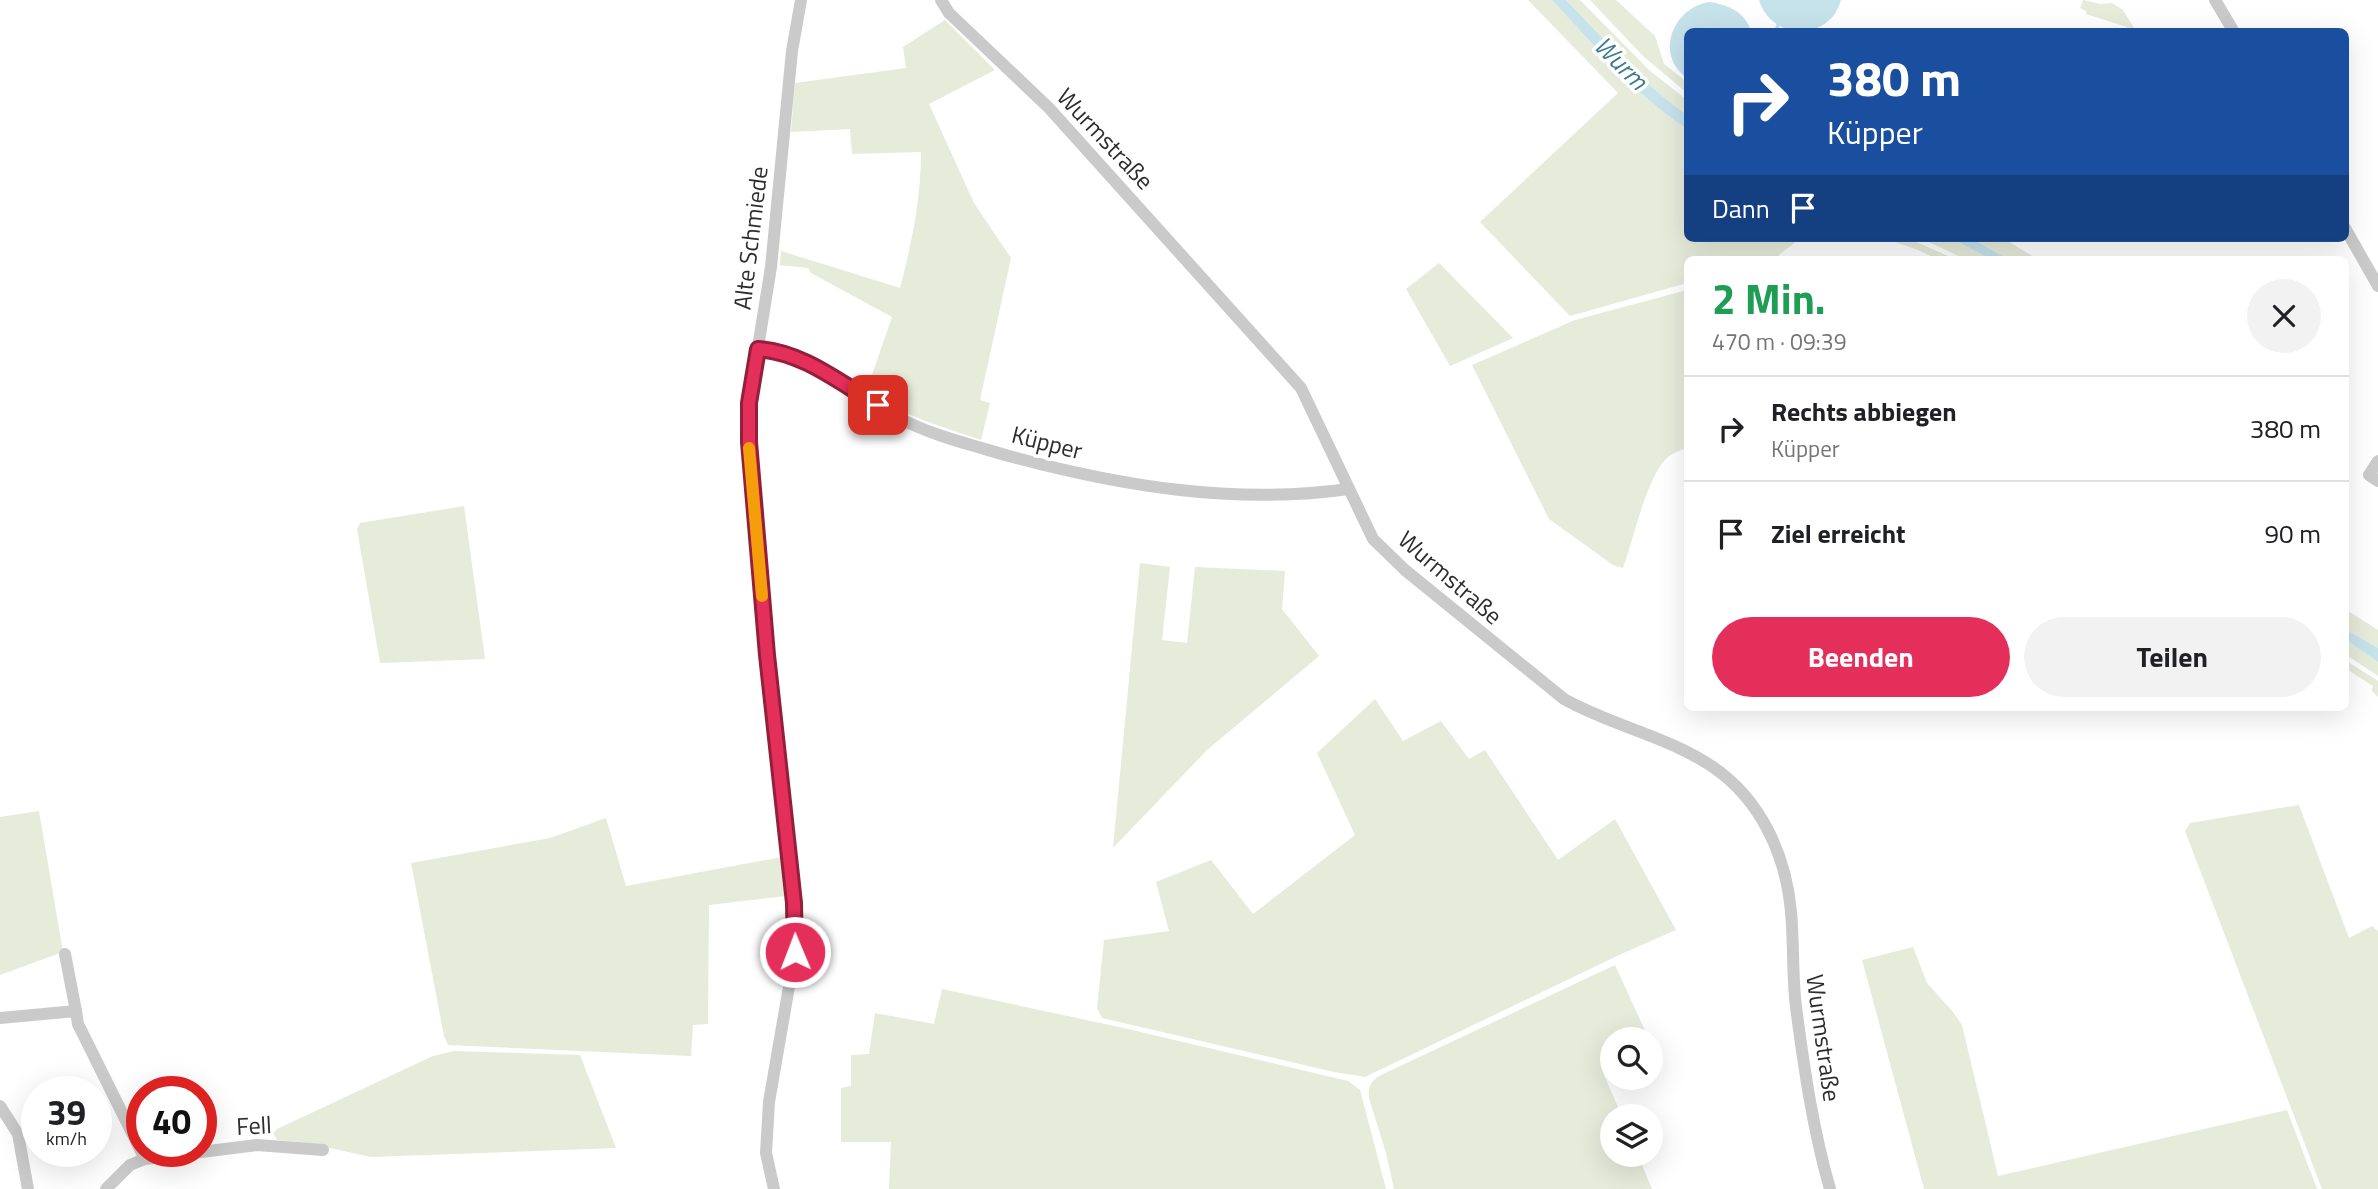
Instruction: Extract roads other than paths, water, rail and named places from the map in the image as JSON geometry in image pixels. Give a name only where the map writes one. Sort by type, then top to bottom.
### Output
[{"type":"street","name":"Alte Schmiede","points":[[774,1189],[766,1153],[769,1102],[795,952],[794,903],[767,655],[749,442],[749,403],[771,267],[792,51],[801,0]]},
{"type":"street","name":"Wurmstraße","points":[[941,0],[949,13],[1049,108],[1301,388],[1373,539],[1405,570],[1541,683],[1587,712],[1668,743],[1714,768],[1728,779],[1762,819],[1778,849],[1784,872],[1791,912],[1791,962],[1796,1007],[1818,1147],[1830,1189]]},
{"type":"street","points":[[2215,0],[2232,28]]},
{"type":"street","points":[[2349,235],[2378,286]]},
{"type":"street","name":"Küpper","points":[[758,349],[775,350],[794,356],[899,418],[958,442],[1059,470],[1145,486],[1258,496],[1349,489]]},
{"type":"street","points":[[2378,461],[2369,475],[2378,481]]},
{"type":"street","points":[[65,954],[78,1024],[126,1121]]},
{"type":"street","points":[[0,1018],[75,1011]]},
{"type":"street","points":[[0,1106],[18,1134],[28,1189]]},
{"type":"street","name":"Fell","points":[[217,1150],[257,1145],[323,1150]]},
{"type":"street","name":"Fell","points":[[106,1189],[128,1167]]},
{"type":"water","name":"Wurm","points":[[1552,0],[1566,0],[1639,75],[1684,113],[1684,127],[1633,85]]},
{"type":"water","points":[[1759,0],[1841,0],[1835,14],[1815,28],[1785,28],[1775,23]]},
{"type":"water","points":[[1709,2],[1723,5],[1740,14],[1750,28],[1684,28],[1684,75],[1671,57],[1672,33],[1686,13]]},
{"type":"water","points":[[1958,242],[1978,242],[2003,256],[1984,256]]},
{"type":"water","points":[[2349,631],[2378,648],[2378,662],[2349,642]]}]
